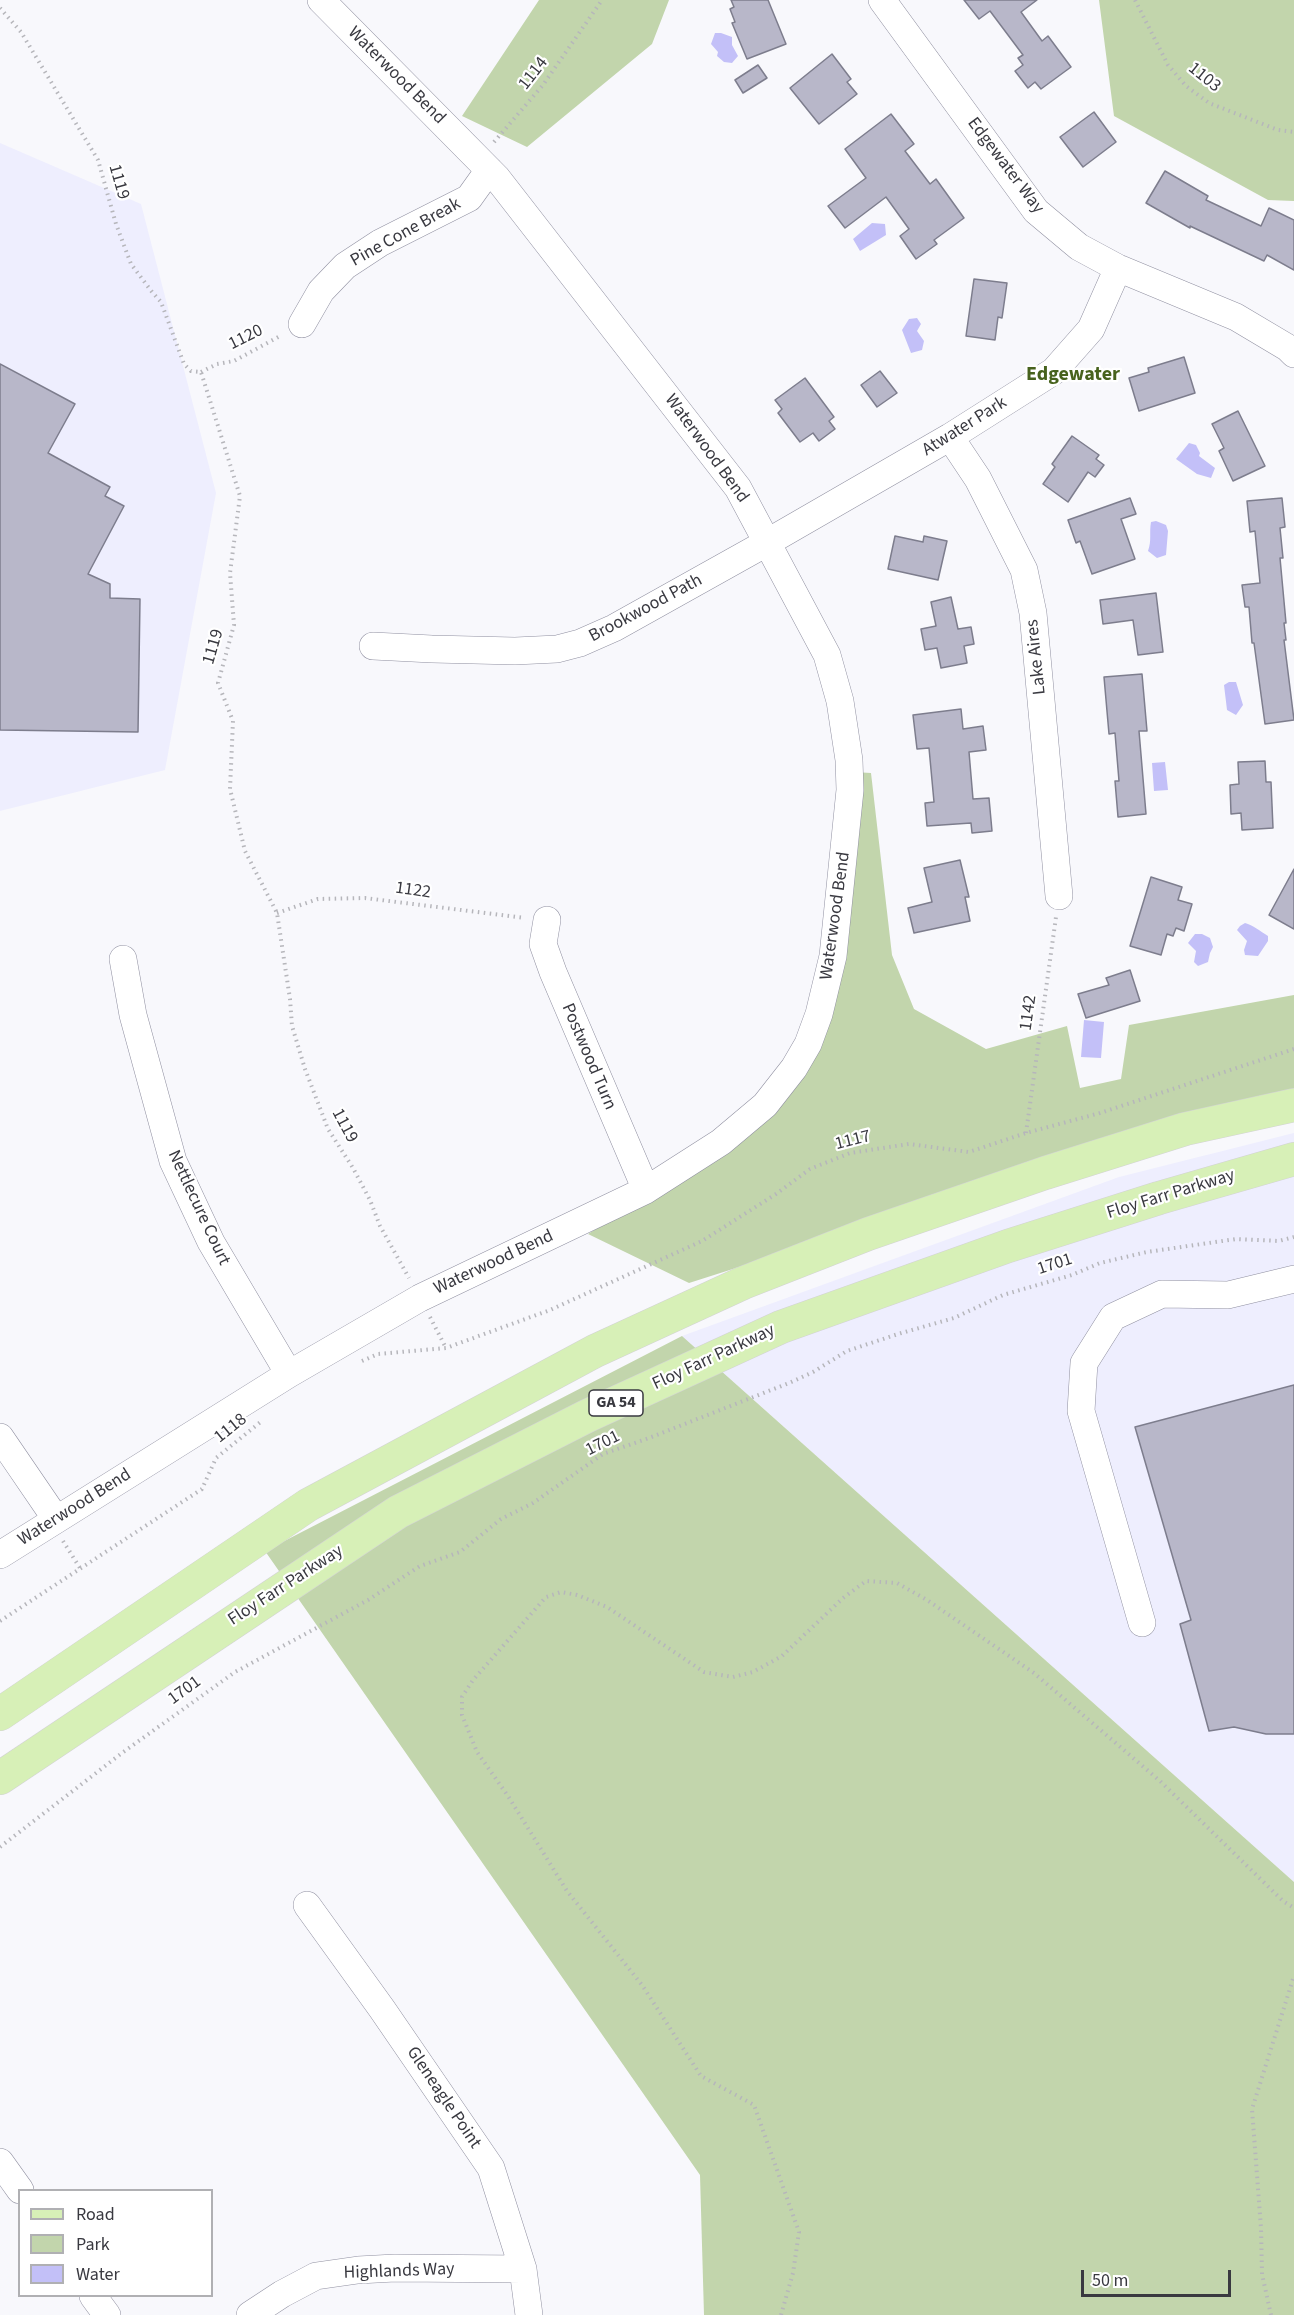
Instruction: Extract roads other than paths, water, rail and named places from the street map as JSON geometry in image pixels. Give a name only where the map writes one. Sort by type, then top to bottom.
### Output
[{"type":"main road","points":[[0,1714],[308,1505],[595,1351],[743,1283],[879,1230],[1185,1128],[1294,1106]]},
{"type":"main road","name":"Floy Farr Parkway","points":[[0,1778],[398,1512],[588,1416],[781,1327],[1008,1246],[1158,1198],[1294,1159]]},
{"type":"street","name":"Waterwood Bend","points":[[0,1555],[289,1374],[420,1298],[646,1190],[721,1142],[765,1105],[787,1078],[808,1044],[819,1014],[833,956],[850,790],[845,730],[840,701],[827,655],[768,542],[738,488],[615,327],[484,164],[321,0]]},
{"type":"street","name":"Edgewater Way","points":[[882,0],[1036,211],[1079,247],[1118,268],[1236,317],[1288,348],[1294,354]]},
{"type":"street","name":"Pine Cone Break","points":[[302,324],[321,291],[345,266],[380,243],[469,198],[484,164]]},
{"type":"street","name":"Atwater Park","points":[[768,542],[950,437],[1054,371],[1091,329],[1118,268]]},
{"type":"street","name":"Lake Aires","points":[[950,437],[978,479],[1024,570],[1033,613],[1059,896]]},
{"type":"street","name":"Brookwood Path","points":[[373,646],[432,650],[515,651],[557,649],[580,643],[614,628],[768,542]]},
{"type":"street","name":"Postwood Turn","points":[[547,920],[543,944],[553,972],[646,1190]]},
{"type":"street","name":"Nettlecure Court","points":[[123,959],[133,1015],[173,1161],[211,1242],[289,1374]]},
{"type":"street","points":[[1142,1623],[1081,1411],[1083,1363],[1113,1317],[1162,1294],[1228,1295],[1294,1279]]},
{"type":"street","points":[[0,1437],[53,1521]]},
{"type":"street","name":"Gleneagle Point","points":[[307,1905],[389,2019],[491,2168],[524,2269],[530,2315]]},
{"type":"street","points":[[0,2162],[19,2189]]},
{"type":"street","name":"Highlands Way","points":[[250,2315],[315,2276],[395,2268],[524,2269]]},
{"type":"street","points":[[94,2297],[107,2315]]},
{"type":"water","points":[[715,33],[732,37],[732,45],[738,56],[732,63],[724,62],[717,56],[718,52],[711,44]]},
{"type":"water","points":[[872,223],[885,224],[886,235],[860,251],[853,239]]},
{"type":"water","points":[[917,318],[921,324],[917,331],[924,341],[922,350],[911,353],[902,330],[909,319]]},
{"type":"water","points":[[1189,443],[1196,445],[1199,456],[1215,468],[1211,478],[1197,474],[1176,459]]},
{"type":"water","points":[[1156,521],[1166,525],[1168,531],[1166,555],[1157,558],[1148,551],[1151,522]]},
{"type":"water","points":[[1236,682],[1243,705],[1236,715],[1227,710],[1224,685]]},
{"type":"water","points":[[1165,762],[1168,790],[1154,791],[1152,763]]},
{"type":"water","points":[[1245,923],[1268,936],[1268,941],[1258,956],[1245,955],[1247,941],[1237,930]]},
{"type":"water","points":[[1195,934],[1202,934],[1210,938],[1213,947],[1208,962],[1198,966],[1194,962],[1196,951],[1188,943]]},
{"type":"water","points":[[1084,1020],[1104,1022],[1101,1058],[1081,1057]]},
{"type":"district","name":"Edgewater","points":[[1073,376]]}]
